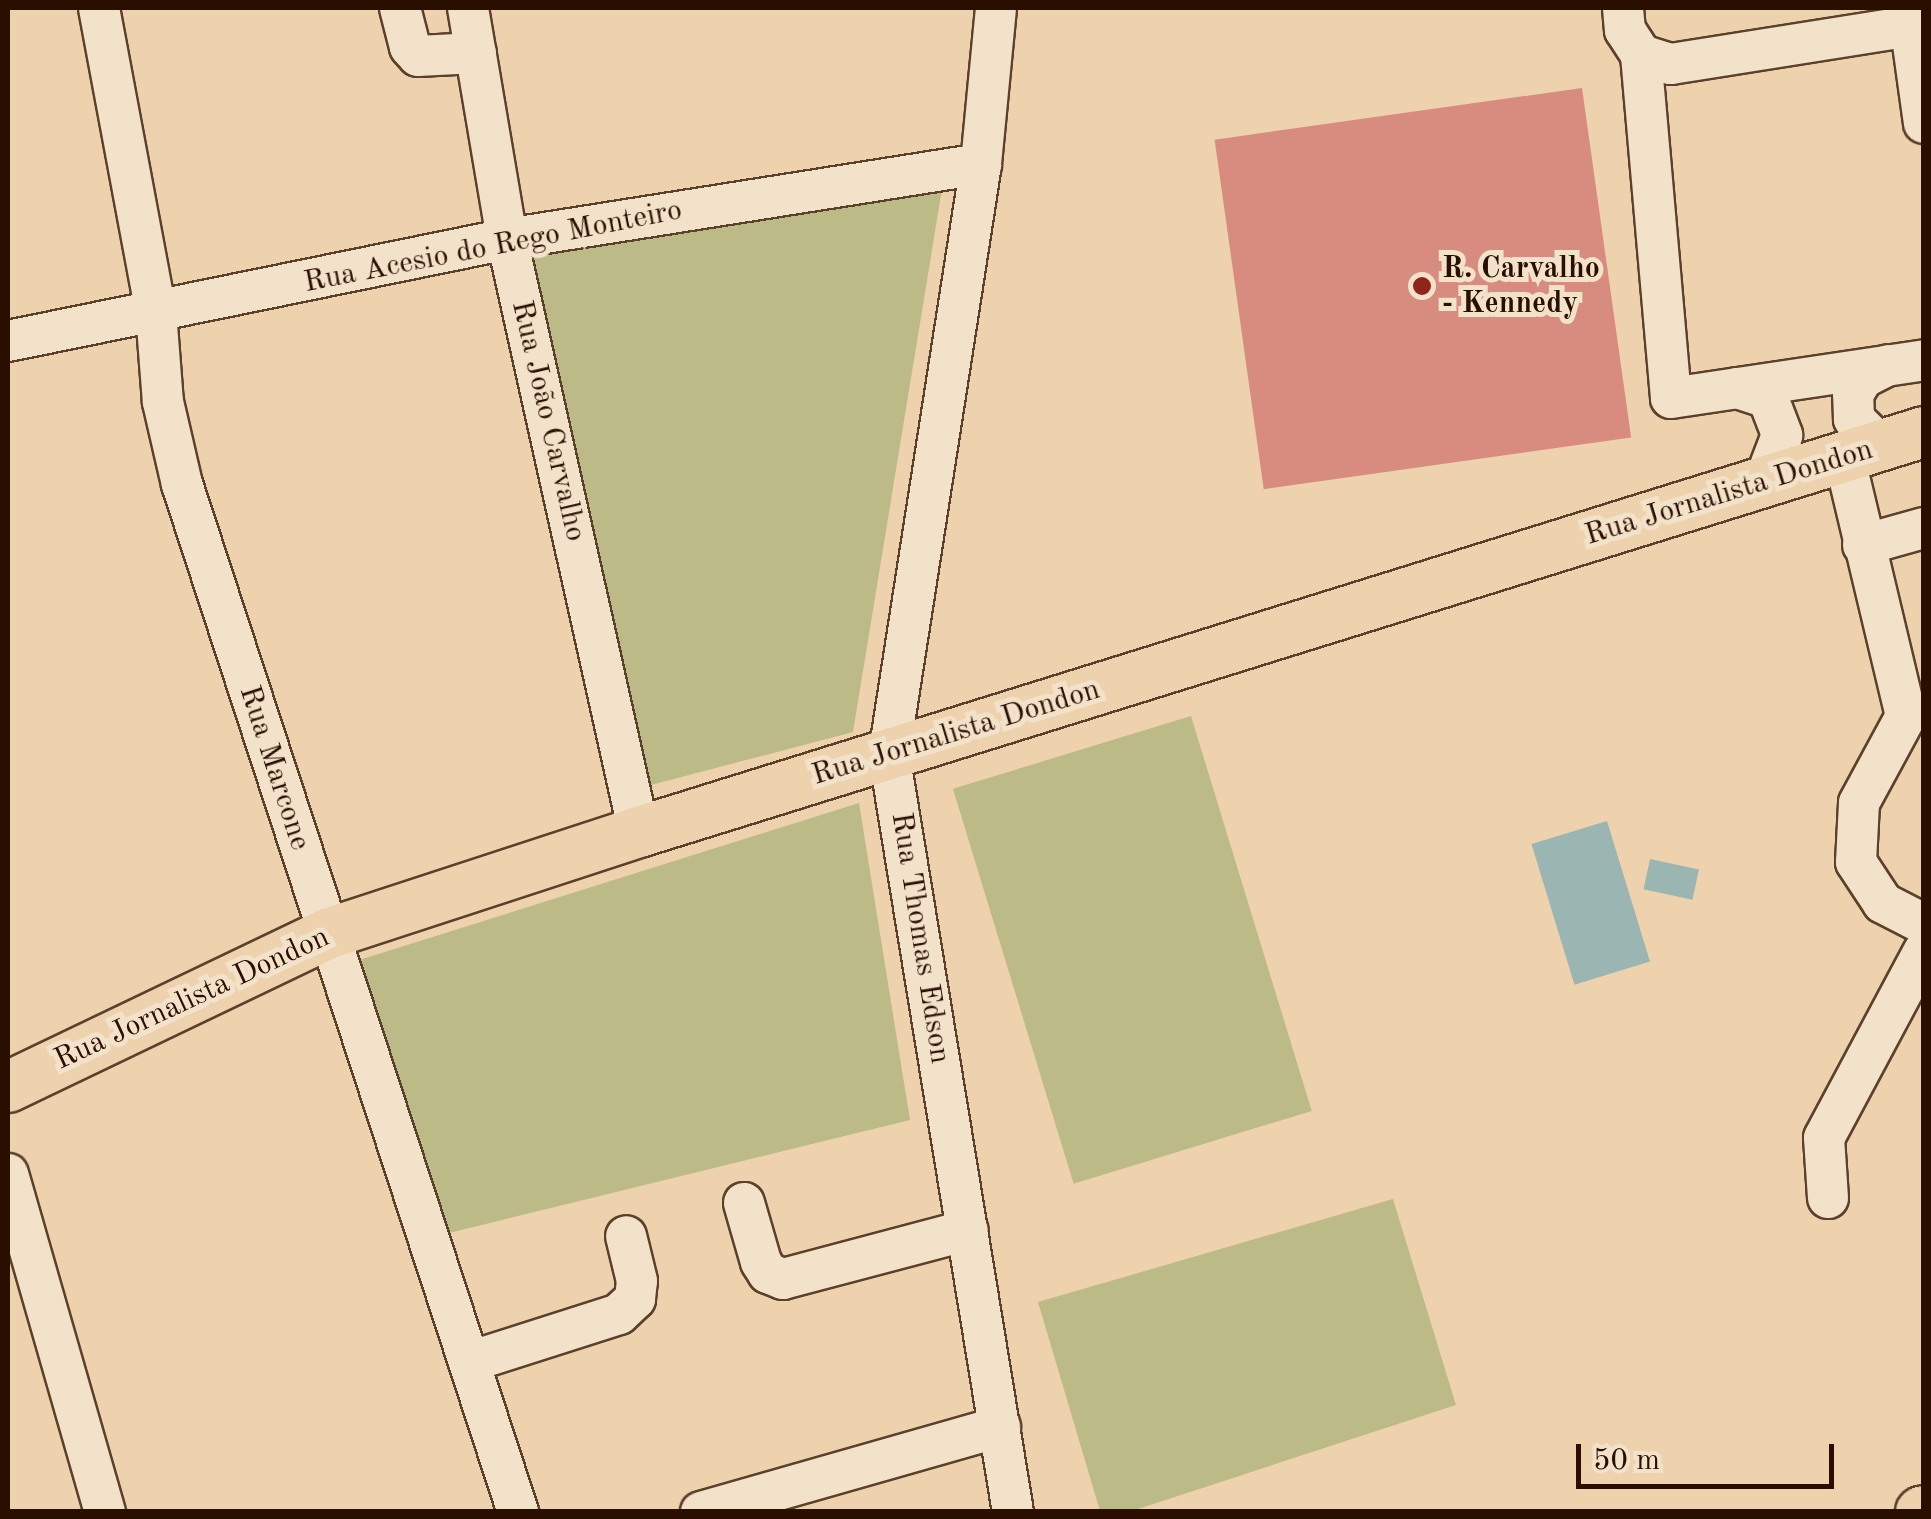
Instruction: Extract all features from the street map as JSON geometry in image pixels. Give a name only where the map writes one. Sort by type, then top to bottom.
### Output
[{"type":"main road","name":"Rua Jornalista Dondon","points":[[8,1086],[327,934],[640,832],[1883,445]]},
{"type":"street","name":"Rua Marcone","points":[[99,8],[156,312],[164,402],[182,484],[327,934],[480,1359],[518,1512]]},
{"type":"street","points":[[400,8],[410,47],[418,56],[476,52]]},
{"type":"street","name":"Rua João Carvalho","points":[[468,8],[507,239],[640,832]]},
{"type":"street","name":"Rua Thomas Edson","points":[[996,8],[981,164],[889,754],[1013,1512]]},
{"type":"street","points":[[1623,8],[1625,30],[1640,55],[1672,398],[1906,363]]},
{"type":"street","points":[[1640,55],[1671,64],[1914,18],[1924,123]]},
{"type":"street","name":"Rua Acesio do Rego Monteiro","points":[[8,341],[507,239],[981,164]]},
{"type":"street","points":[[1906,363],[1864,378],[1853,394],[1854,420],[1883,445],[1863,545],[1914,715],[1859,803],[1856,862],[1883,903],[1924,924]]},
{"type":"street","points":[[1737,388],[1768,398],[1775,409],[1782,434],[1764,482]]},
{"type":"street","points":[[1863,545],[1924,528]]},
{"type":"street","points":[[1828,1198],[1824,1138],[1924,951]]},
{"type":"street","points":[[8,1174],[106,1512]]},
{"type":"street","points":[[744,1202],[760,1262],[768,1274],[783,1279],[968,1230]]},
{"type":"street","points":[[480,1359],[619,1314],[635,1298],[637,1282],[626,1236]]},
{"type":"street","points":[[701,1512],[1000,1426]]},
{"type":"shaded area","points":[[942,189],[853,732],[651,785],[522,253]]},
{"type":"shaded area","points":[[1191,716],[1312,1111],[1074,1184],[953,789]]},
{"type":"shaded area","points":[[859,803],[910,1120],[449,1233],[356,961]]},
{"type":"shaded area","points":[[1393,1199],[1456,1405],[1132,1511],[1100,1511],[1038,1302]]},
{"type":"water","points":[[1607,821],[1650,962],[1574,985],[1531,844]]},
{"type":"water","points":[[1650,859],[1699,869],[1692,900],[1644,889]]},
{"type":"building","name":"R. Carvalho - Kennedy","points":[[1582,88],[1631,438],[1264,489],[1215,140]]},
{"type":"place","name":"R. Carvalho - Kennedy","points":[[1422,286]]}]
